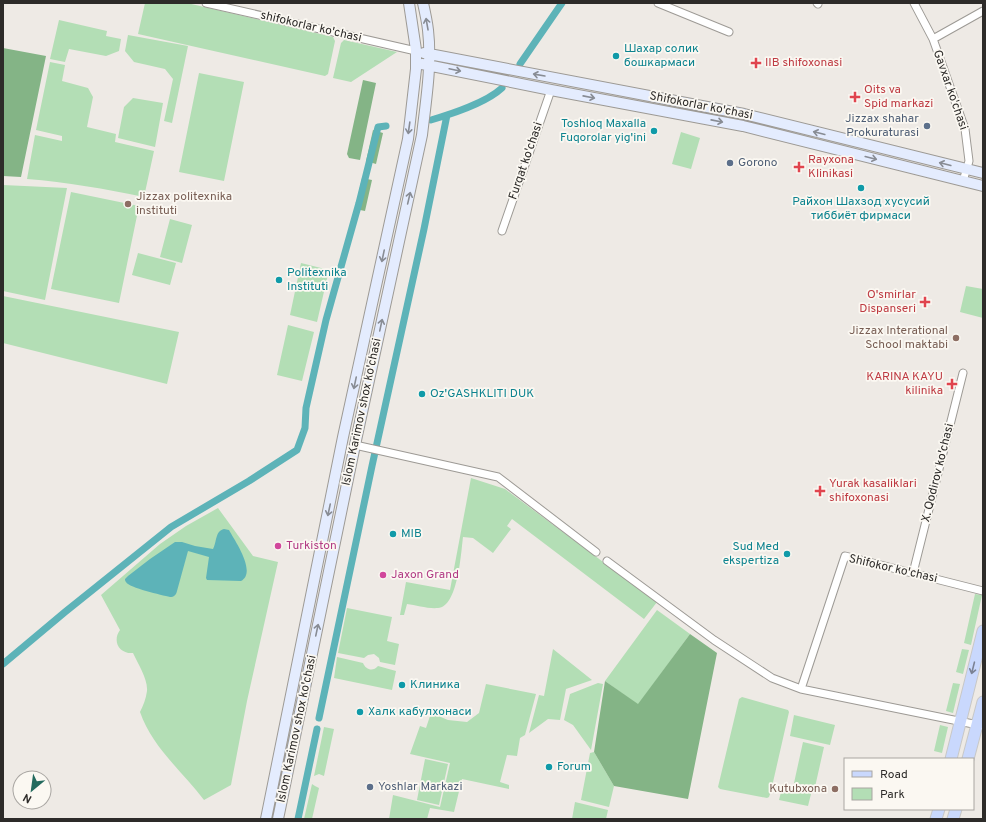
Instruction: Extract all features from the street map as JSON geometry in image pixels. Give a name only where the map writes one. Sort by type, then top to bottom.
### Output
[{"type":"main road","name":"Islom Karimov shox ko'chasi","points":[[266,819],[343,437],[408,139],[415,90],[416,62],[416,51],[409,3]]},
{"type":"main road","name":"Islom Karimov shox ko'chasi","points":[[278,819],[355,445],[421,142],[429,60],[428,30],[423,3]]},
{"type":"main road","name":"Shifokorlar ko'chasi","points":[[416,51],[429,60],[551,90],[743,126],[983,186]]},
{"type":"main road","name":"Shifokorlar ko'chasi","points":[[416,62],[429,60],[744,114],[983,174]]},
{"type":"main road","points":[[951,758],[982,640]]},
{"type":"main road","points":[[968,758],[980,726],[983,702]]},
{"type":"street","name":"shifokorlar ko'chasi","points":[[206,3],[416,51]]},
{"type":"street","points":[[658,3],[729,32]]},
{"type":"street","name":"Gavxar ko'chasi","points":[[914,3],[933,39],[965,129],[968,161],[963,182]]},
{"type":"street","points":[[933,39],[983,11]]},
{"type":"street","name":"Furqat ko'chasi","points":[[502,231],[551,90]]},
{"type":"street","name":"X. Qodirov ko'chasi","points":[[913,573],[963,373]]},
{"type":"street","points":[[355,445],[498,477],[596,552]]},
{"type":"street","name":"Shifokor ko'chasi","points":[[801,689],[845,556],[983,591]]},
{"type":"street","points":[[607,561],[714,640],[772,678],[801,689],[980,726]]},
{"type":"green space","points":[[145,3],[187,3],[333,37],[335,41],[328,74],[325,76],[138,34]]},
{"type":"green space","points":[[59,20],[107,31],[106,36],[121,39],[119,51],[106,56],[69,49],[65,62],[50,59]]},
{"type":"green space","points":[[128,35],[188,46],[172,123],[164,121],[173,79],[165,69],[134,62],[125,51]]},
{"type":"green space","points":[[344,40],[397,52],[351,82],[333,78],[341,43]]},
{"type":"green space","points":[[3,48],[46,56],[21,177],[3,176]]},
{"type":"green space","points":[[50,62],[65,65],[62,81],[88,88],[93,97],[87,127],[116,134],[115,142],[154,151],[144,197],[86,186],[27,179],[35,135],[62,141],[62,136],[36,130]]},
{"type":"green space","points":[[199,73],[244,82],[224,181],[179,172]]},
{"type":"green space","points":[[363,80],[376,83],[360,160],[349,158],[347,154]]},
{"type":"green space","points":[[133,98],[163,103],[155,147],[118,138],[124,107]]},
{"type":"green space","points":[[373,130],[383,133],[376,164],[366,161]]},
{"type":"green space","points":[[681,132],[700,138],[691,169],[672,164]]},
{"type":"green space","points":[[362,178],[372,180],[365,211],[355,209]]},
{"type":"green space","points":[[3,185],[67,188],[45,300],[3,291]]},
{"type":"green space","points":[[71,192],[139,206],[119,303],[51,289]]},
{"type":"green space","points":[[170,219],[192,225],[182,263],[160,257]]},
{"type":"green space","points":[[138,253],[176,263],[170,285],[132,275]]},
{"type":"green space","points":[[301,263],[329,270],[317,322],[290,315]]},
{"type":"green space","points":[[966,286],[983,289],[983,318],[960,312]]},
{"type":"green space","points":[[3,296],[179,332],[167,384],[3,343]]},
{"type":"green space","points":[[288,325],[314,332],[302,381],[277,375]]},
{"type":"green space","points":[[471,478],[505,489],[657,602],[644,619],[512,519],[507,526],[511,529],[493,553],[473,538],[463,537],[457,578],[450,599],[445,605],[434,608],[407,604],[404,615],[400,615],[406,582],[450,590]]},
{"type":"green space","points":[[218,508],[253,556],[278,562],[247,701],[231,785],[204,800],[160,748],[145,725],[140,712],[146,697],[146,682],[133,653],[128,653],[118,646],[117,638],[120,630],[101,595],[160,544],[186,526]]},
{"type":"green space","points":[[975,594],[982,595],[971,645],[964,643]]},
{"type":"green space","points":[[347,608],[392,617],[387,641],[399,644],[395,665],[380,662],[379,658],[374,654],[368,655],[364,658],[338,653]]},
{"type":"green space","points":[[657,610],[690,634],[638,705],[605,681]]},
{"type":"green space","points":[[690,634],[717,653],[688,799],[614,786],[594,752],[605,681],[638,704]]},
{"type":"green space","points":[[553,649],[592,680],[566,689],[560,720],[548,719],[529,733],[539,695],[544,696]]},
{"type":"green space","points":[[962,649],[969,650],[963,674],[956,672]]},
{"type":"green space","points":[[337,657],[363,663],[366,667],[372,670],[378,666],[396,671],[392,690],[334,678]]},
{"type":"green space","points":[[598,683],[603,684],[591,750],[573,725],[564,720],[570,694]]},
{"type":"green space","points":[[953,683],[960,684],[953,713],[946,711]]},
{"type":"green space","points":[[486,684],[536,694],[525,735],[520,738],[517,756],[507,755],[500,782],[509,785],[509,789],[462,779],[454,812],[430,808],[427,819],[389,819],[393,795],[440,807],[450,763],[410,754],[420,726],[426,728],[431,713],[448,720],[467,722],[479,713]]},
{"type":"green space","points":[[742,697],[788,710],[789,712],[771,791],[769,797],[767,798],[720,789],[718,787],[739,699]]},
{"type":"green space","points":[[794,715],[835,725],[830,745],[790,736]]},
{"type":"green space","points":[[940,725],[948,727],[942,753],[934,751]]},
{"type":"green space","points":[[324,727],[334,729],[324,776],[319,774],[314,776]]},
{"type":"green space","points":[[803,742],[824,747],[815,787],[794,783]]},
{"type":"green space","points":[[594,752],[614,786],[609,807],[581,800],[590,753]]},
{"type":"green space","points":[[425,759],[448,764],[439,805],[417,800]]},
{"type":"green space","points":[[312,784],[319,788],[312,819],[304,819]]},
{"type":"green space","points":[[783,784],[812,790],[808,806],[779,800]]},
{"type":"green space","points":[[575,802],[608,810],[606,819],[572,819]]},
{"type":"water","points":[[224,529],[229,530],[240,549],[246,564],[247,571],[245,577],[241,581],[207,580],[209,557],[188,551],[177,592],[174,596],[170,597],[139,589],[133,587],[125,581],[128,576],[175,542],[182,542],[213,549],[219,532]]},
{"type":"waterway","points":[[520,64],[562,3]]},
{"type":"waterway","points":[[431,120],[478,103],[502,88]]},
{"type":"waterway","points":[[319,718],[447,115]]},
{"type":"waterway","points":[[3,664],[171,527],[249,481],[297,450],[305,428],[306,408],[326,320],[359,203],[378,127],[386,126]]},
{"type":"waterway","points":[[298,819],[317,729]]},
{"type":"place","name":"Шахар солик бошкармаси","points":[[616,56]]},
{"type":"place","name":"IIB shifoxonasi","points":[[756,63]]},
{"type":"place","name":"Oits va Spid markazi","points":[[855,97]]},
{"type":"place","name":"Jizzax shahar Prokuraturasi","points":[[927,126]]},
{"type":"place","name":"Toshloq Maxalla Fuqorolar yig'ini","points":[[654,131]]},
{"type":"place","name":"Gorono","points":[[730,163]]},
{"type":"place","name":"Rayxona Klinikasi","points":[[799,167]]},
{"type":"place","name":"Райхон Шахзод хусусий тиббиёт фирмаси","points":[[861,188]]},
{"type":"place","name":"Jizzax politexnika instituti","points":[[128,204]]},
{"type":"place","name":"Politexnika Instituti","points":[[279,280]]},
{"type":"place","name":"O'smirlar Dispanseri","points":[[925,302]]},
{"type":"place","name":"Jizzax Interational School maktabi","points":[[956,338]]},
{"type":"place","name":"KARINA KAYU kilinika","points":[[952,384]]},
{"type":"place","name":"Oz'GASHKLITI DUK","points":[[422,394]]},
{"type":"place","name":"Yurak kasaliklari shifoxonasi","points":[[820,491]]},
{"type":"place","name":"MIB","points":[[393,534]]},
{"type":"place","name":"Turkiston","points":[[278,546]]},
{"type":"place","name":"Sud Med ekspertiza","points":[[787,554]]},
{"type":"place","name":"Jaxon Grand","points":[[383,575]]},
{"type":"place","name":"Клиника","points":[[402,685]]},
{"type":"place","name":"Халк кабулхонаси","points":[[360,712]]},
{"type":"place","name":"Forum","points":[[549,767]]},
{"type":"place","name":"Yoshlar Markazi","points":[[370,787]]},
{"type":"place","name":"Kutubxona","points":[[835,789]]}]
